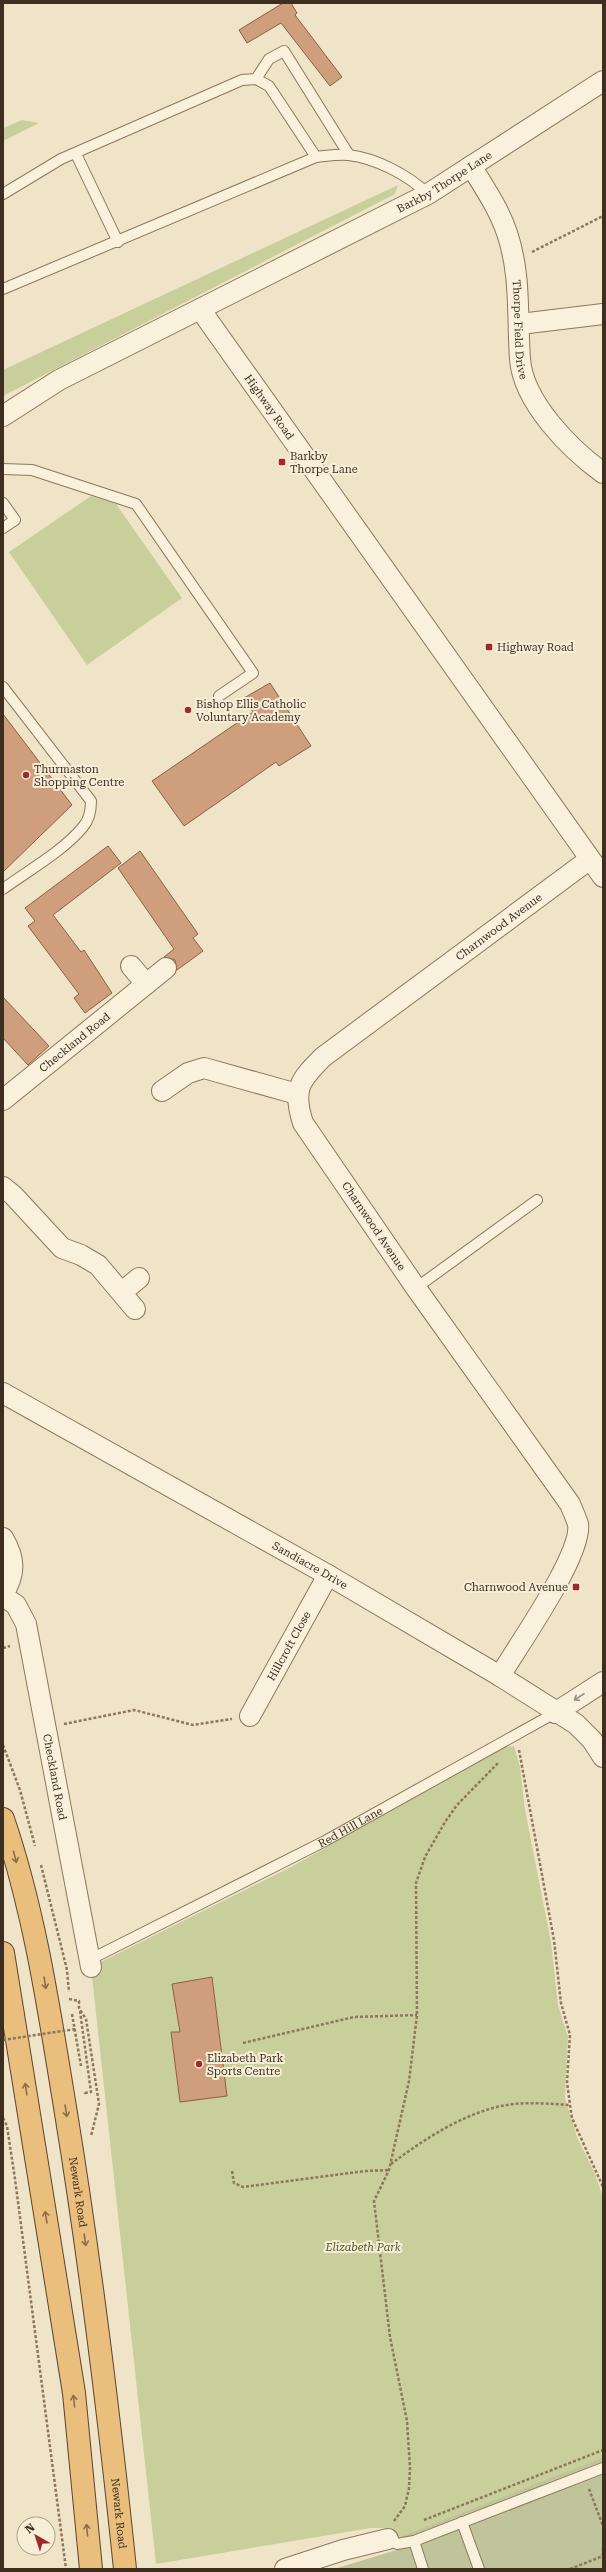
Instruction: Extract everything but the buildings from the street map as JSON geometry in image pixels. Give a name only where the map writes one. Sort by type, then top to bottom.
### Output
[{"type":"highway","name":"Newark Road","points":[[3,1820],[41,1961],[107,2394],[126,2569]]},
{"type":"highway","points":[[3,1953],[74,2393],[91,2569]]},
{"type":"street","name":"Barkby Thorpe Lane","points":[[3,416],[59,380],[428,194],[603,81]]},
{"type":"street","name":"Thorpe Field Drive","points":[[471,166],[491,198],[507,232],[514,262],[520,324],[520,360],[532,397],[552,426],[583,459],[603,473]]},
{"type":"street","name":"Highway Road","points":[[200,309],[603,877]]},
{"type":"street","points":[[520,324],[603,314]]},
{"type":"street","name":"Charnwood Avenue","points":[[500,1676],[566,1567],[576,1543],[578,1525],[570,1504],[416,1288],[303,1123],[298,1107],[297,1094],[302,1078],[323,1057],[590,859]]},
{"type":"street","points":[[131,966],[146,984]]},
{"type":"street","name":"Checkland Road","points":[[5,1093],[166,968]]},
{"type":"street","points":[[162,1091],[188,1073],[204,1068],[297,1094]]},
{"type":"street","points":[[3,1187],[13,1195],[53,1241],[62,1248],[85,1256],[98,1264],[135,1309]]},
{"type":"street","points":[[122,1292],[139,1278]]},
{"type":"street","name":"Sandiacre Drive","points":[[3,1393],[328,1575],[500,1676],[554,1713],[576,1724],[592,1740],[603,1757]]},
{"type":"street","name":"Checkland Road","points":[[3,1538],[10,1549],[13,1569],[12,1581],[3,1595],[16,1605],[26,1624],[91,1963]]},
{"type":"street","name":"Hillcroft Close","points":[[250,1716],[328,1575]]},
{"type":"street","name":"Red Hill Lane","points":[[554,1713],[603,1682]]},
{"type":"street","points":[[285,2569],[343,2550],[384,2540]]},
{"type":"lane","points":[[256,79],[269,60],[284,51],[349,155]]},
{"type":"lane","points":[[3,194],[61,159],[76,154],[242,80],[256,79],[269,86],[316,157]]},
{"type":"lane","points":[[76,154],[118,242]]},
{"type":"lane","points":[[3,289],[118,242],[316,157],[349,155],[363,158],[412,179],[428,194]]},
{"type":"lane","points":[[3,469],[32,470],[136,504],[253,674],[219,696]]},
{"type":"lane","points":[[3,503],[15,520],[3,528]]},
{"type":"lane","points":[[3,687],[91,801],[91,812],[84,826],[52,854],[3,889]]},
{"type":"lane","points":[[416,1288],[537,1200]]},
{"type":"lane","name":"Red Hill Lane","points":[[91,1963],[325,1841],[554,1713]]},
{"type":"lane","points":[[384,2540],[397,2544],[414,2542],[603,2468]]},
{"type":"lane","points":[[462,2522],[479,2569]]},
{"type":"lane","points":[[414,2542],[424,2569]]},
{"type":"path","points":[[514,262],[603,216]]},
{"type":"path","points":[[46,1728],[134,1710],[193,1725],[250,1716]]},
{"type":"path","points":[[384,2540],[405,2506],[409,2488],[410,2468],[407,2421],[390,2337],[374,2202],[389,2170],[409,2081],[417,2015],[414,1899],[420,1869],[434,1839],[457,1805],[499,1762],[509,1738]]},
{"type":"path","points":[[509,1738],[523,1765],[528,1809],[554,1940],[561,2003],[570,2035],[567,2082],[572,2118],[603,2187]]},
{"type":"path","points":[[79,2008],[92,2092],[85,2093],[84,2086]]},
{"type":"path","points":[[243,2043],[354,2017],[417,2015]]},
{"type":"path","points":[[3,2040],[76,2029],[82,2072]]},
{"type":"path","points":[[390,2165],[419,2143],[479,2113],[514,2104],[570,2105]]},
{"type":"path","points":[[3,2118],[7,2126],[15,2179],[66,2569]]},
{"type":"path","points":[[232,2171],[234,2183],[243,2187],[389,2170]]},
{"type":"path","points":[[584,2476],[603,2526]]},
{"type":"path","points":[[570,2569],[603,2556],[603,2546]]},
{"type":"green space","points":[[22,120],[39,123],[3,141],[3,128]]},
{"type":"green space","points":[[398,185],[395,194],[3,396],[3,370]]},
{"type":"green space","points":[[91,496],[116,504],[182,598],[87,665],[9,552]]},
{"type":"green space","name":"Elizabeth Park","points":[[514,1746],[520,1767],[525,1810],[551,1942],[558,2005],[568,2037],[565,2098],[577,2137],[595,2174],[603,2197],[603,2457],[399,2537],[389,2528],[371,2528],[156,2564],[91,1967],[293,1866],[505,1747]]},
{"type":"green space","points":[[603,2457],[603,2569],[334,2569],[403,2548],[399,2537]]},
{"type":"place","name":"Barkby Thorpe Lane","points":[[282,462]]},
{"type":"place","name":"Highway Road","points":[[489,647]]},
{"type":"place","name":"Bishop Ellis Catholic Voluntary Academy","points":[[188,710]]},
{"type":"place","name":"Thurmaston Shopping Centre","points":[[26,775]]},
{"type":"place","name":"Charnwood Avenue","points":[[576,1587]]},
{"type":"place","name":"Elizabeth Park Sports Centre","points":[[199,2064]]}]
